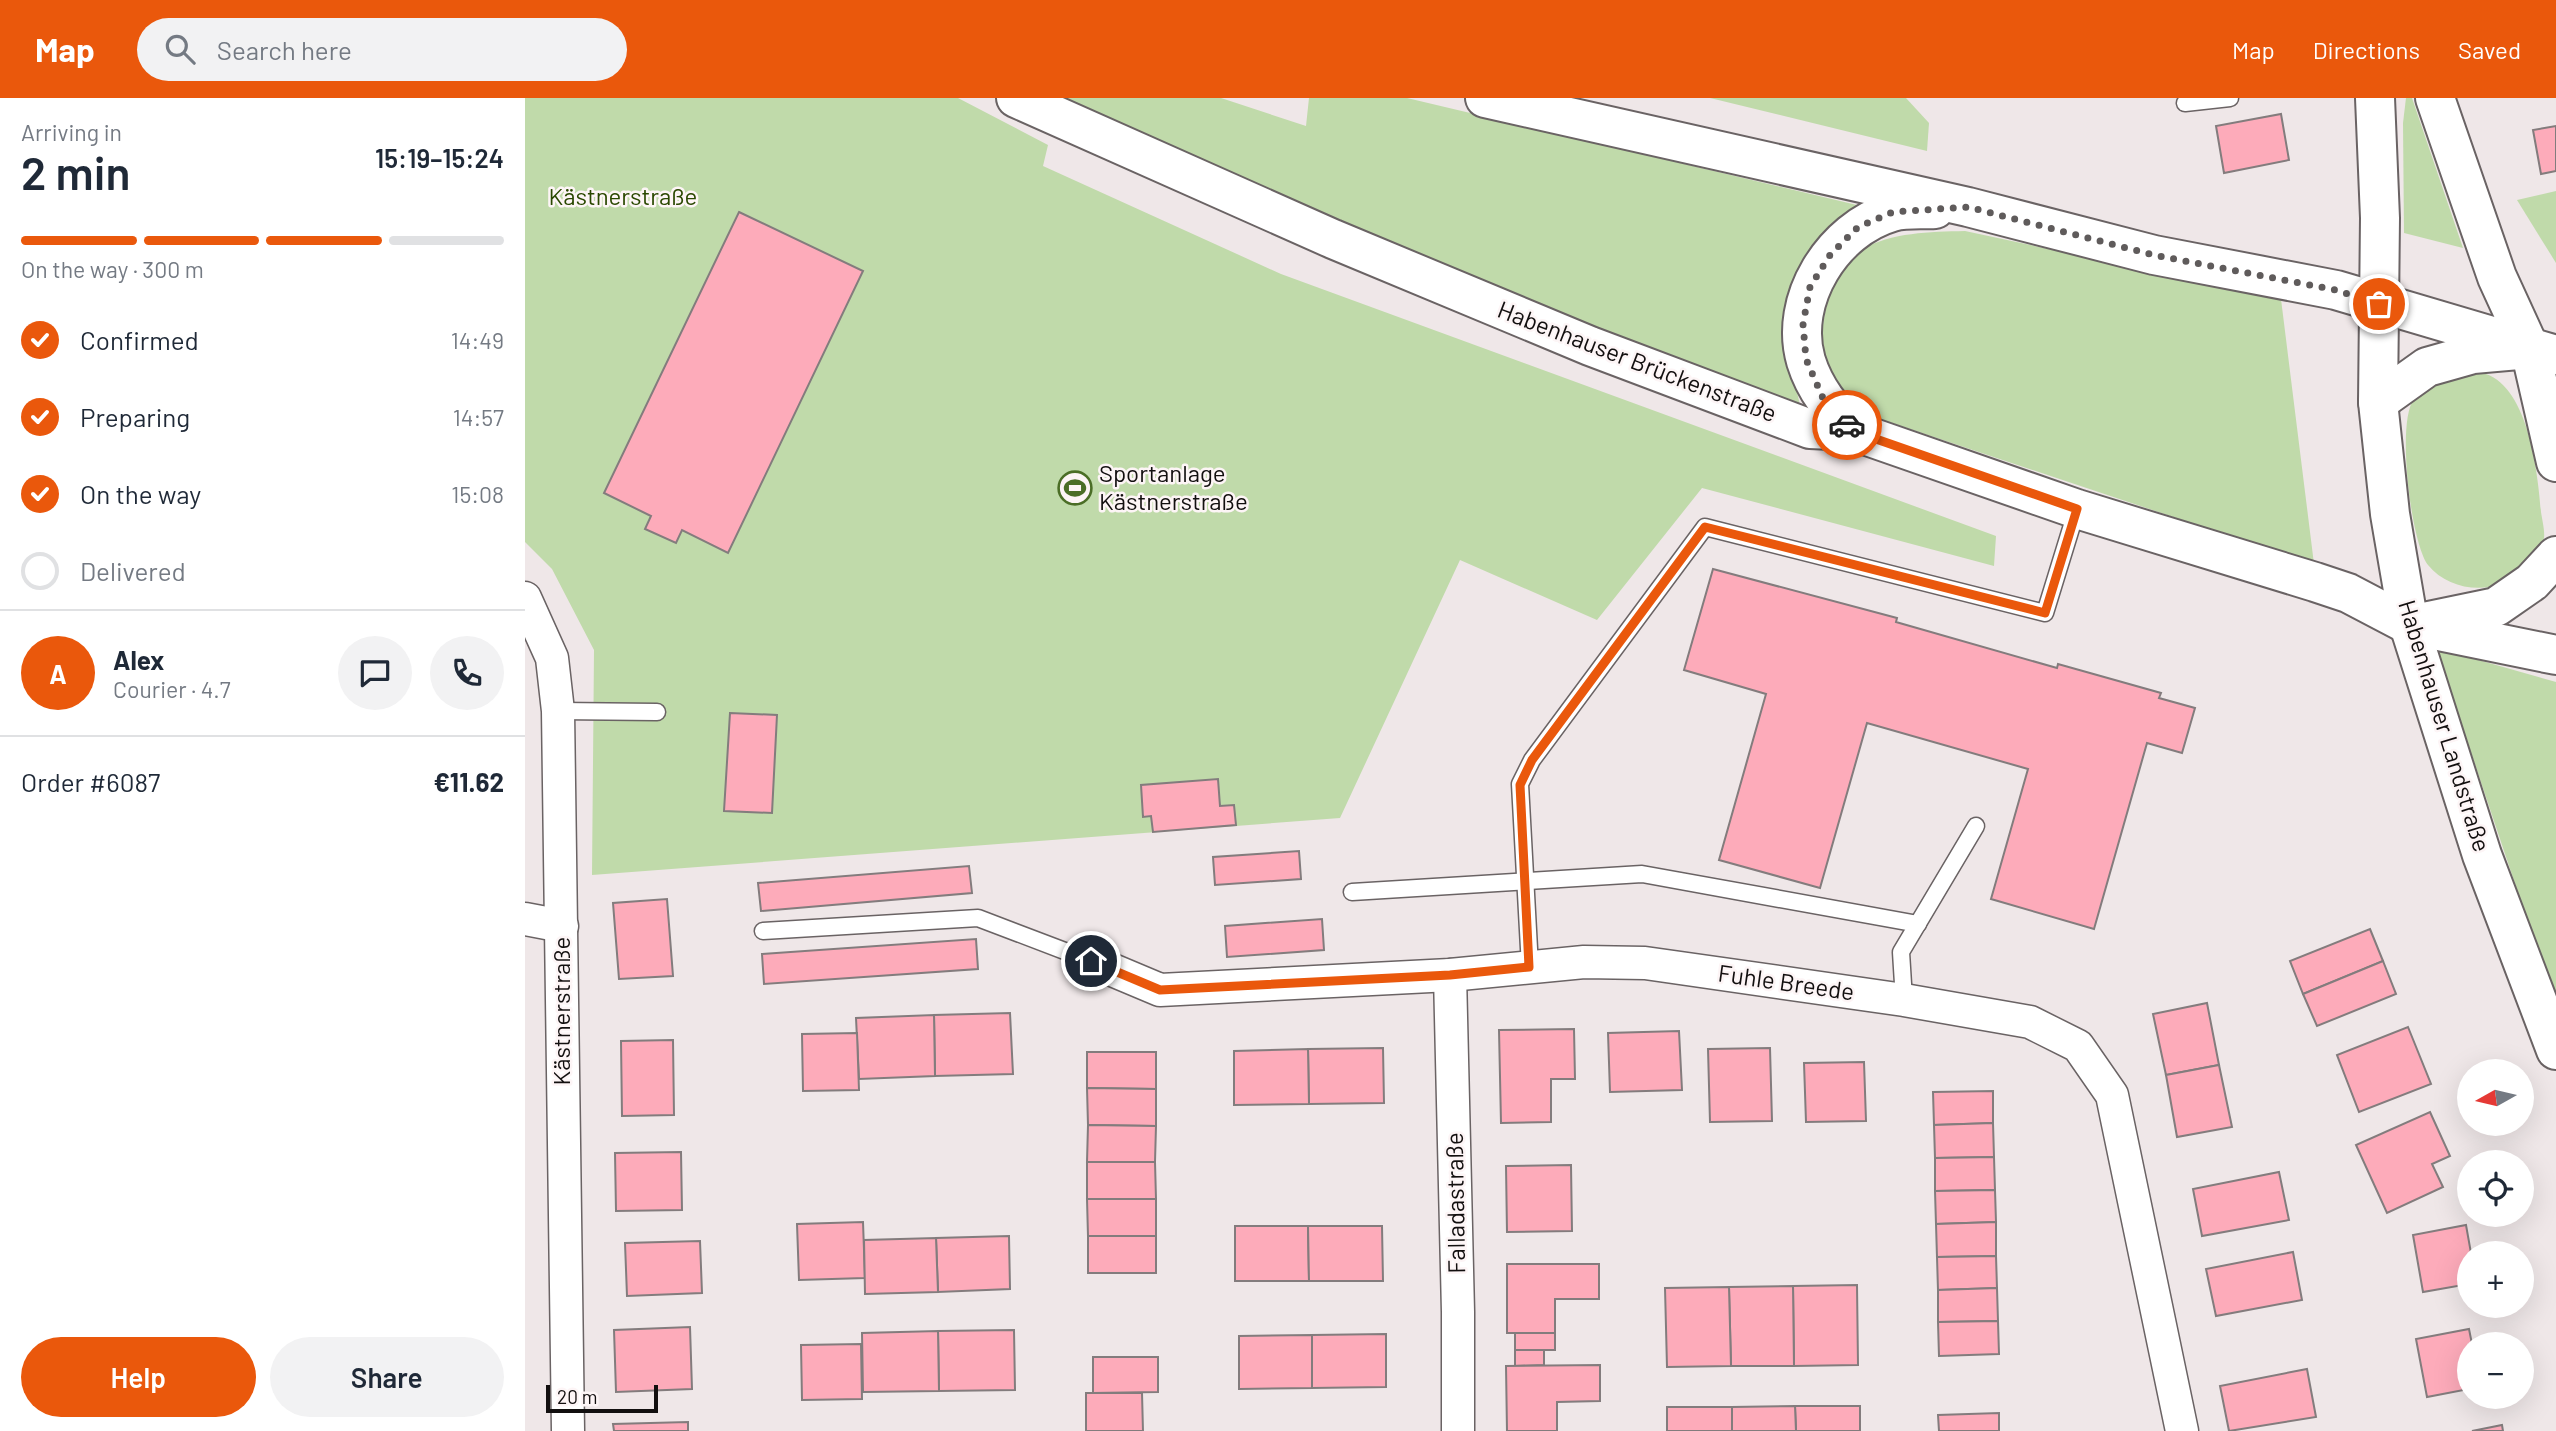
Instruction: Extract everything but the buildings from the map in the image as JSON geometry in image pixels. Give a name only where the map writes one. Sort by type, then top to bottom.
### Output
[{"type":"main road","name":"Habenhauser Brückenstraße","points":[[1016,98],[1333,239],[1590,346],[1810,429],[1853,431],[2077,509],[2348,593],[2409,625],[2556,656]]},
{"type":"main road","points":[[1485,98],[1968,207],[2154,255],[2336,290],[2543,352]]},
{"type":"main road","name":"Habenhauser Landstraße","points":[[2375,98],[2378,402],[2390,514],[2409,625],[2482,855],[2556,1050]]},
{"type":"main road","points":[[2435,98],[2497,276],[2543,352],[2556,462]]},
{"type":"main road","points":[[1853,431],[1825,403],[1806,359],[1803,324],[1810,287],[1830,255],[1858,227],[1893,212],[1968,207]]},
{"type":"main road","points":[[2378,402],[2427,367],[2473,354],[2543,352]]},
{"type":"main road","points":[[2409,625],[2496,607],[2532,582],[2556,556]]},
{"type":"street","name":"Kästnerstraße","points":[[525,598],[552,658],[558,711],[568,1431]]},
{"type":"street","points":[[525,919],[562,926]]},
{"type":"street","name":"Fuhle Breede","points":[[1091,961],[1160,990],[1450,975],[1584,962],[1645,962],[1904,1000],[2030,1022],[2078,1046],[2112,1095],[2182,1431]]},
{"type":"street","name":"Falladastraße","points":[[1450,975],[1458,1431]]},
{"type":"lane","points":[[2185,103],[2229,98]]},
{"type":"lane","points":[[1529,967],[1520,785],[1532,760],[1705,527],[2045,613],[2077,509]]},
{"type":"lane","points":[[558,711],[657,712]]},
{"type":"lane","points":[[1904,1000],[1901,952],[1976,826]]},
{"type":"lane","points":[[1352,891],[1642,874],[1917,924]]},
{"type":"lane","points":[[763,931],[978,918],[1091,961]]},
{"type":"green space","name":"Sportanlage Kästnerstraße","points":[[525,98],[958,98],[1048,145],[1043,166],[1281,274],[1996,536],[1994,566],[1702,488],[1597,620],[1460,560],[1340,818],[592,875],[594,650],[552,569],[525,542]]},
{"type":"green space","points":[[1060,98],[1221,98],[1306,126],[1309,98],[1407,98],[1857,205],[1817,240],[1794,276],[1782,327],[1800,405],[1524,300]]},
{"type":"green space","points":[[1710,98],[1906,98],[1929,123],[1927,151]]},
{"type":"green space","points":[[2406,98],[2412,98],[2463,248],[2404,233],[2403,123]]},
{"type":"green space","points":[[2556,191],[2556,263],[2517,200]]},
{"type":"green space","points":[[1965,231],[2281,299],[2314,564],[1871,416],[1855,403],[1833,375],[1826,361],[1823,345],[1826,310],[1840,273],[1852,257],[1873,244],[1911,234]]},
{"type":"green space","points":[[2483,373],[2501,383],[2522,414],[2534,456],[2544,538],[2538,552],[2521,571],[2508,581],[2491,587],[2461,586],[2435,572],[2422,552],[2411,509],[2406,456],[2409,412],[2414,399],[2423,391],[2454,374]]},
{"type":"green space","points":[[2436,648],[2556,682],[2556,1006]]},
{"type":"way so far","points":[[1847,425],[1825,403],[1806,359],[1803,324],[1810,287],[1830,255],[1858,227],[1893,212],[1968,207],[2154,255],[2336,290],[2379,304]]},
{"type":"place","name":"Sportanlage Kästnerstraße","points":[[1075,488]]},
{"type":"route","points":[[1091,961],[1160,990],[1450,975],[1529,967],[1520,785],[1532,760],[1705,527],[2045,613],[2077,509],[1853,431],[1847,425]]}]
